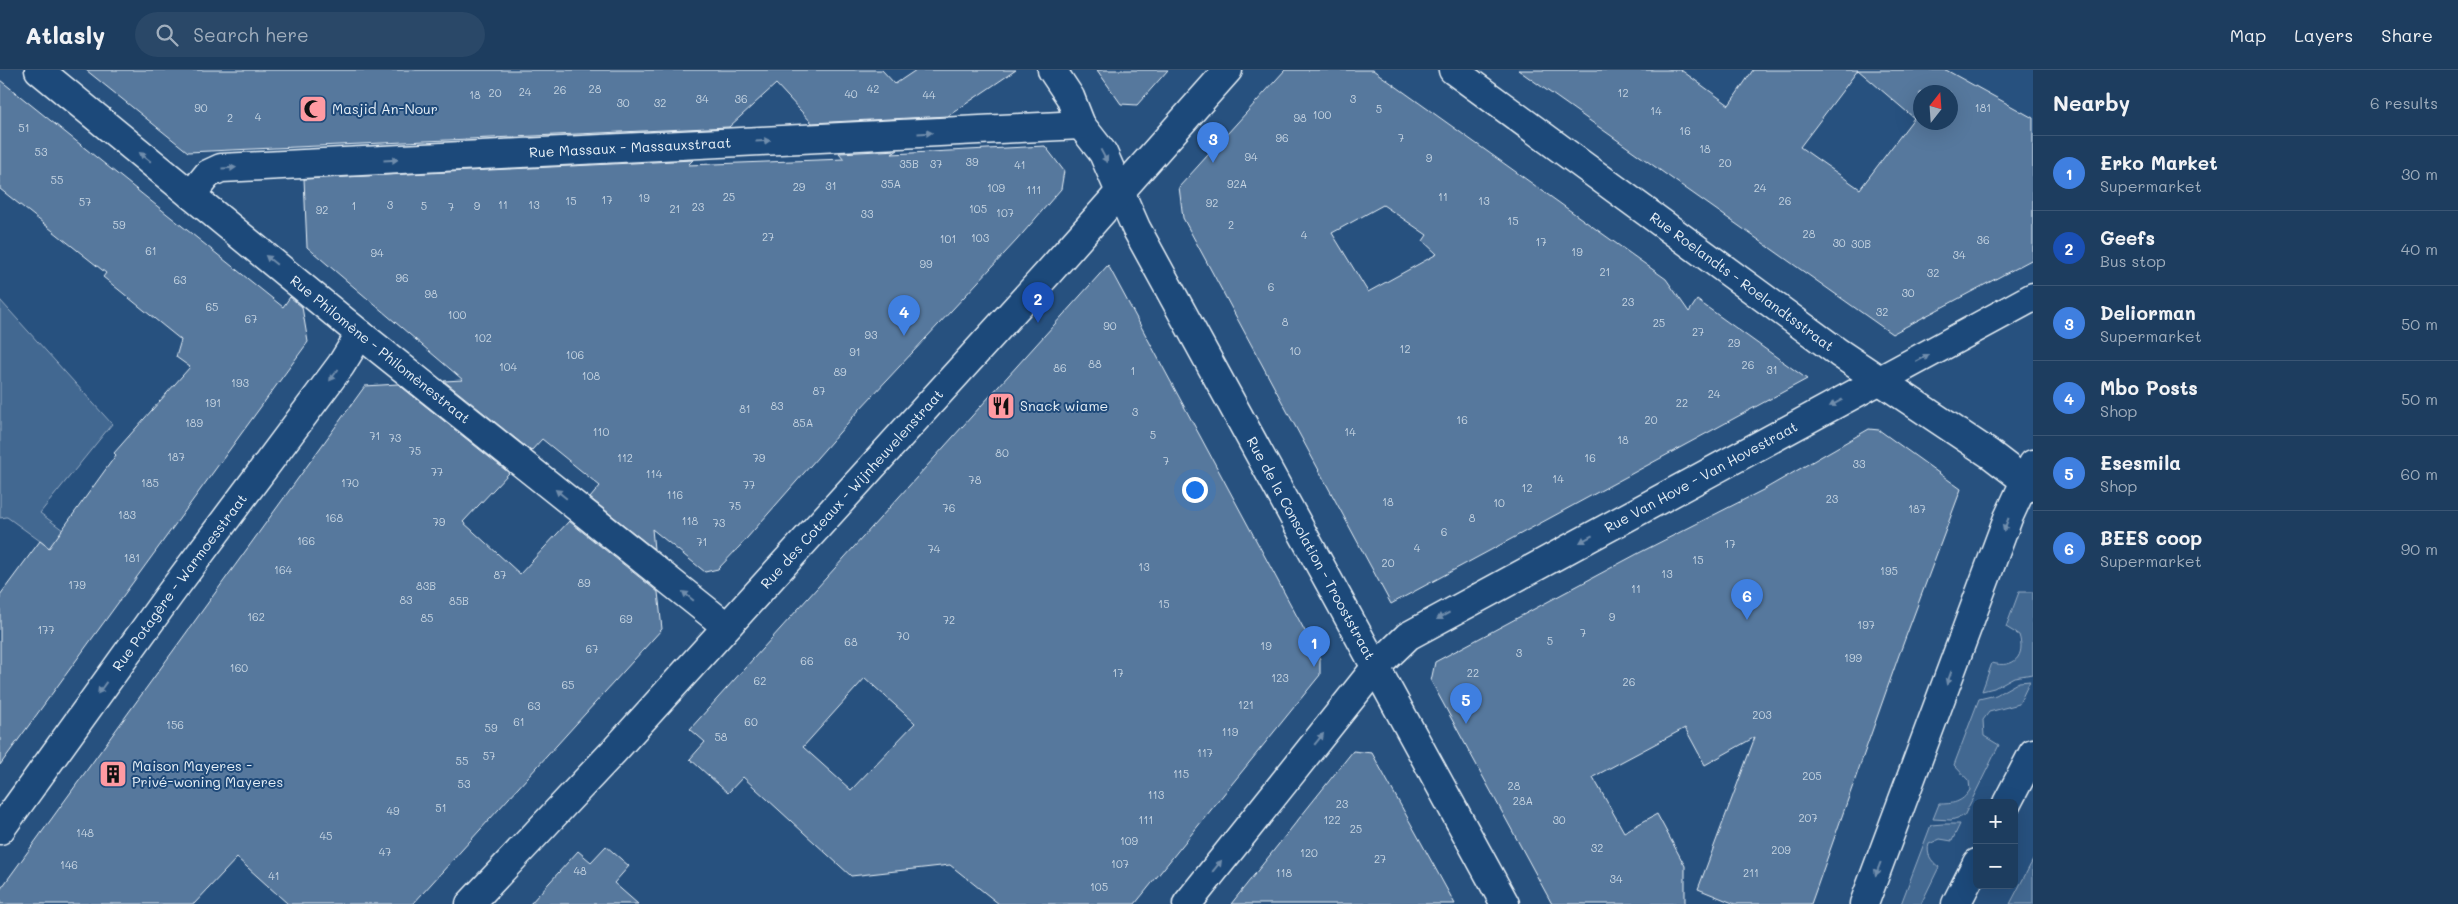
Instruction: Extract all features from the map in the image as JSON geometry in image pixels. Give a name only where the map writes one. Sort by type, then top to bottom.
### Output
[{"type":"street","name":"Rue Philomène - Philomènestraat","points":[[39,70],[360,334],[726,626]]},
{"type":"street","name":"Rue de la Consolation - Trooststraat","points":[[1052,70],[1070,97],[1082,125],[1103,153],[1136,228],[1505,904]]},
{"type":"street","name":"Rue des Coteaux - Wijnheuvelenstraat","points":[[470,904],[620,744],[1049,272],[1228,70]]},
{"type":"street","name":"Rue Roelandts - Roelandtsstraat","points":[[1453,70],[1880,380],[1990,454],[2030,477]]},
{"type":"street","name":"Rue Massaux - Massauxstraat","points":[[191,195],[208,174],[221,168],[1082,125]]},
{"type":"street","name":"Rue Van Hove - Van Hovestraat","points":[[1187,904],[1376,667],[1408,636],[2033,297]]},
{"type":"street","name":"Rue Potagère - Warmoesstraat","points":[[0,830],[170,594],[341,365],[360,334]]},
{"type":"street","points":[[1864,904],[2008,518],[2030,477]]},
{"type":"street","points":[[2009,799],[2033,753]]},
{"type":"street","points":[[1956,904],[1973,871]]},
{"type":"shaded area","points":[[0,300],[112,424],[40,513],[71,536],[58,554],[7,517],[0,518]]},
{"type":"shaded area","points":[[2019,592],[2033,592],[2033,674],[2014,677],[1994,688],[1982,691],[1992,663],[2006,664],[2012,662],[2019,655],[2021,642],[2019,635],[2006,627]]},
{"type":"shaded area","points":[[2030,681],[2019,704],[1989,712],[1983,720],[1984,736],[1999,745],[1964,816],[1951,820],[1933,819],[1939,804],[1956,802],[1964,798],[1970,790],[1969,781],[1954,765],[1979,699],[1996,695],[2019,682]]},
{"type":"shaded area","points":[[1960,824],[1952,841],[1940,839],[1929,844],[1928,851],[1930,857],[1939,867],[1921,904],[1901,904],[1931,825]]},
{"type":"shaded area","points":[[2033,860],[2033,904],[2010,904]]},
{"type":"building","points":[[86,70],[882,70],[895,84],[916,70],[1016,70],[948,116],[812,123],[776,84],[729,127],[188,152]]},
{"type":"building","points":[[1097,70],[1168,70],[1137,105],[1121,104]]},
{"type":"building","points":[[1285,70],[1373,70],[1666,279],[1689,312],[1697,300],[1807,379],[1391,604],[1183,218],[1179,187]],"holes":[[[1383,205],[1427,235],[1423,241],[1437,254],[1368,292],[1332,233]]]},
{"type":"building","points":[[1518,70],[1681,70],[1729,105],[1753,70],[1858,70],[1946,70],[2033,118],[2033,259],[1892,334]],"holes":[[[1858,70],[1913,117],[1913,85],[1958,85],[1958,130],[1913,130],[1913,119],[1860,189],[1800,147]]]},
{"type":"building","points":[[0,80],[283,307],[290,297],[302,307],[308,342],[0,765],[0,595],[40,541],[49,548],[116,455],[114,453],[190,367],[176,357],[181,340],[103,277],[106,273],[0,189]]},
{"type":"building","points":[[1045,146],[1064,171],[1061,189],[1017,240],[860,409],[740,546],[718,569],[705,572],[652,529],[654,549],[590,498],[600,486],[542,439],[531,451],[444,381],[463,380],[307,247],[304,179],[693,160],[688,165],[844,159],[839,153],[898,150],[892,154]]},
{"type":"building","points":[[1108,265],[1320,659],[1320,675],[1135,904],[999,904],[950,865],[851,876],[743,777],[728,793],[690,759],[705,742],[690,729]],"holes":[[[865,678],[915,723],[851,790],[803,747]]]},
{"type":"building","points":[[398,384],[509,473],[463,522],[520,574],[569,521],[658,592],[662,629],[413,904],[288,904],[237,858],[194,904],[0,904],[0,890],[365,386]]},
{"type":"building","points":[[1869,429],[1879,430],[1961,489],[1899,655],[1811,904],[1735,904],[1698,889],[1755,737],[1705,765],[1685,728],[1593,777],[1624,832],[1657,814],[1685,866],[1685,904],[1552,904],[1431,681],[1435,662],[1637,554],[1763,490]]},
{"type":"building","points":[[1353,751],[1372,753],[1455,904],[1231,904]]},
{"type":"building","points":[[606,846],[629,866],[614,883],[638,904],[530,904],[578,851],[591,862]]},
{"type":"place","name":"Masjid An-Nour","points":[[313,109]]},
{"type":"place","name":"Deliorman","points":[[1213,163]]},
{"type":"place","name":"Geefs","points":[[1038,323]]},
{"type":"place","name":"Mbo Posts","points":[[904,336]]},
{"type":"place","name":"Snack wiame","points":[[1001,406]]},
{"type":"place","name":"BEES coop","points":[[1747,620]]},
{"type":"place","name":"Erko Market","points":[[1314,667]]},
{"type":"place","name":"Esesmila","points":[[1466,724]]},
{"type":"place","name":"Maison Mayeres - Privé-woning Mayeres","points":[[113,774]]}]
